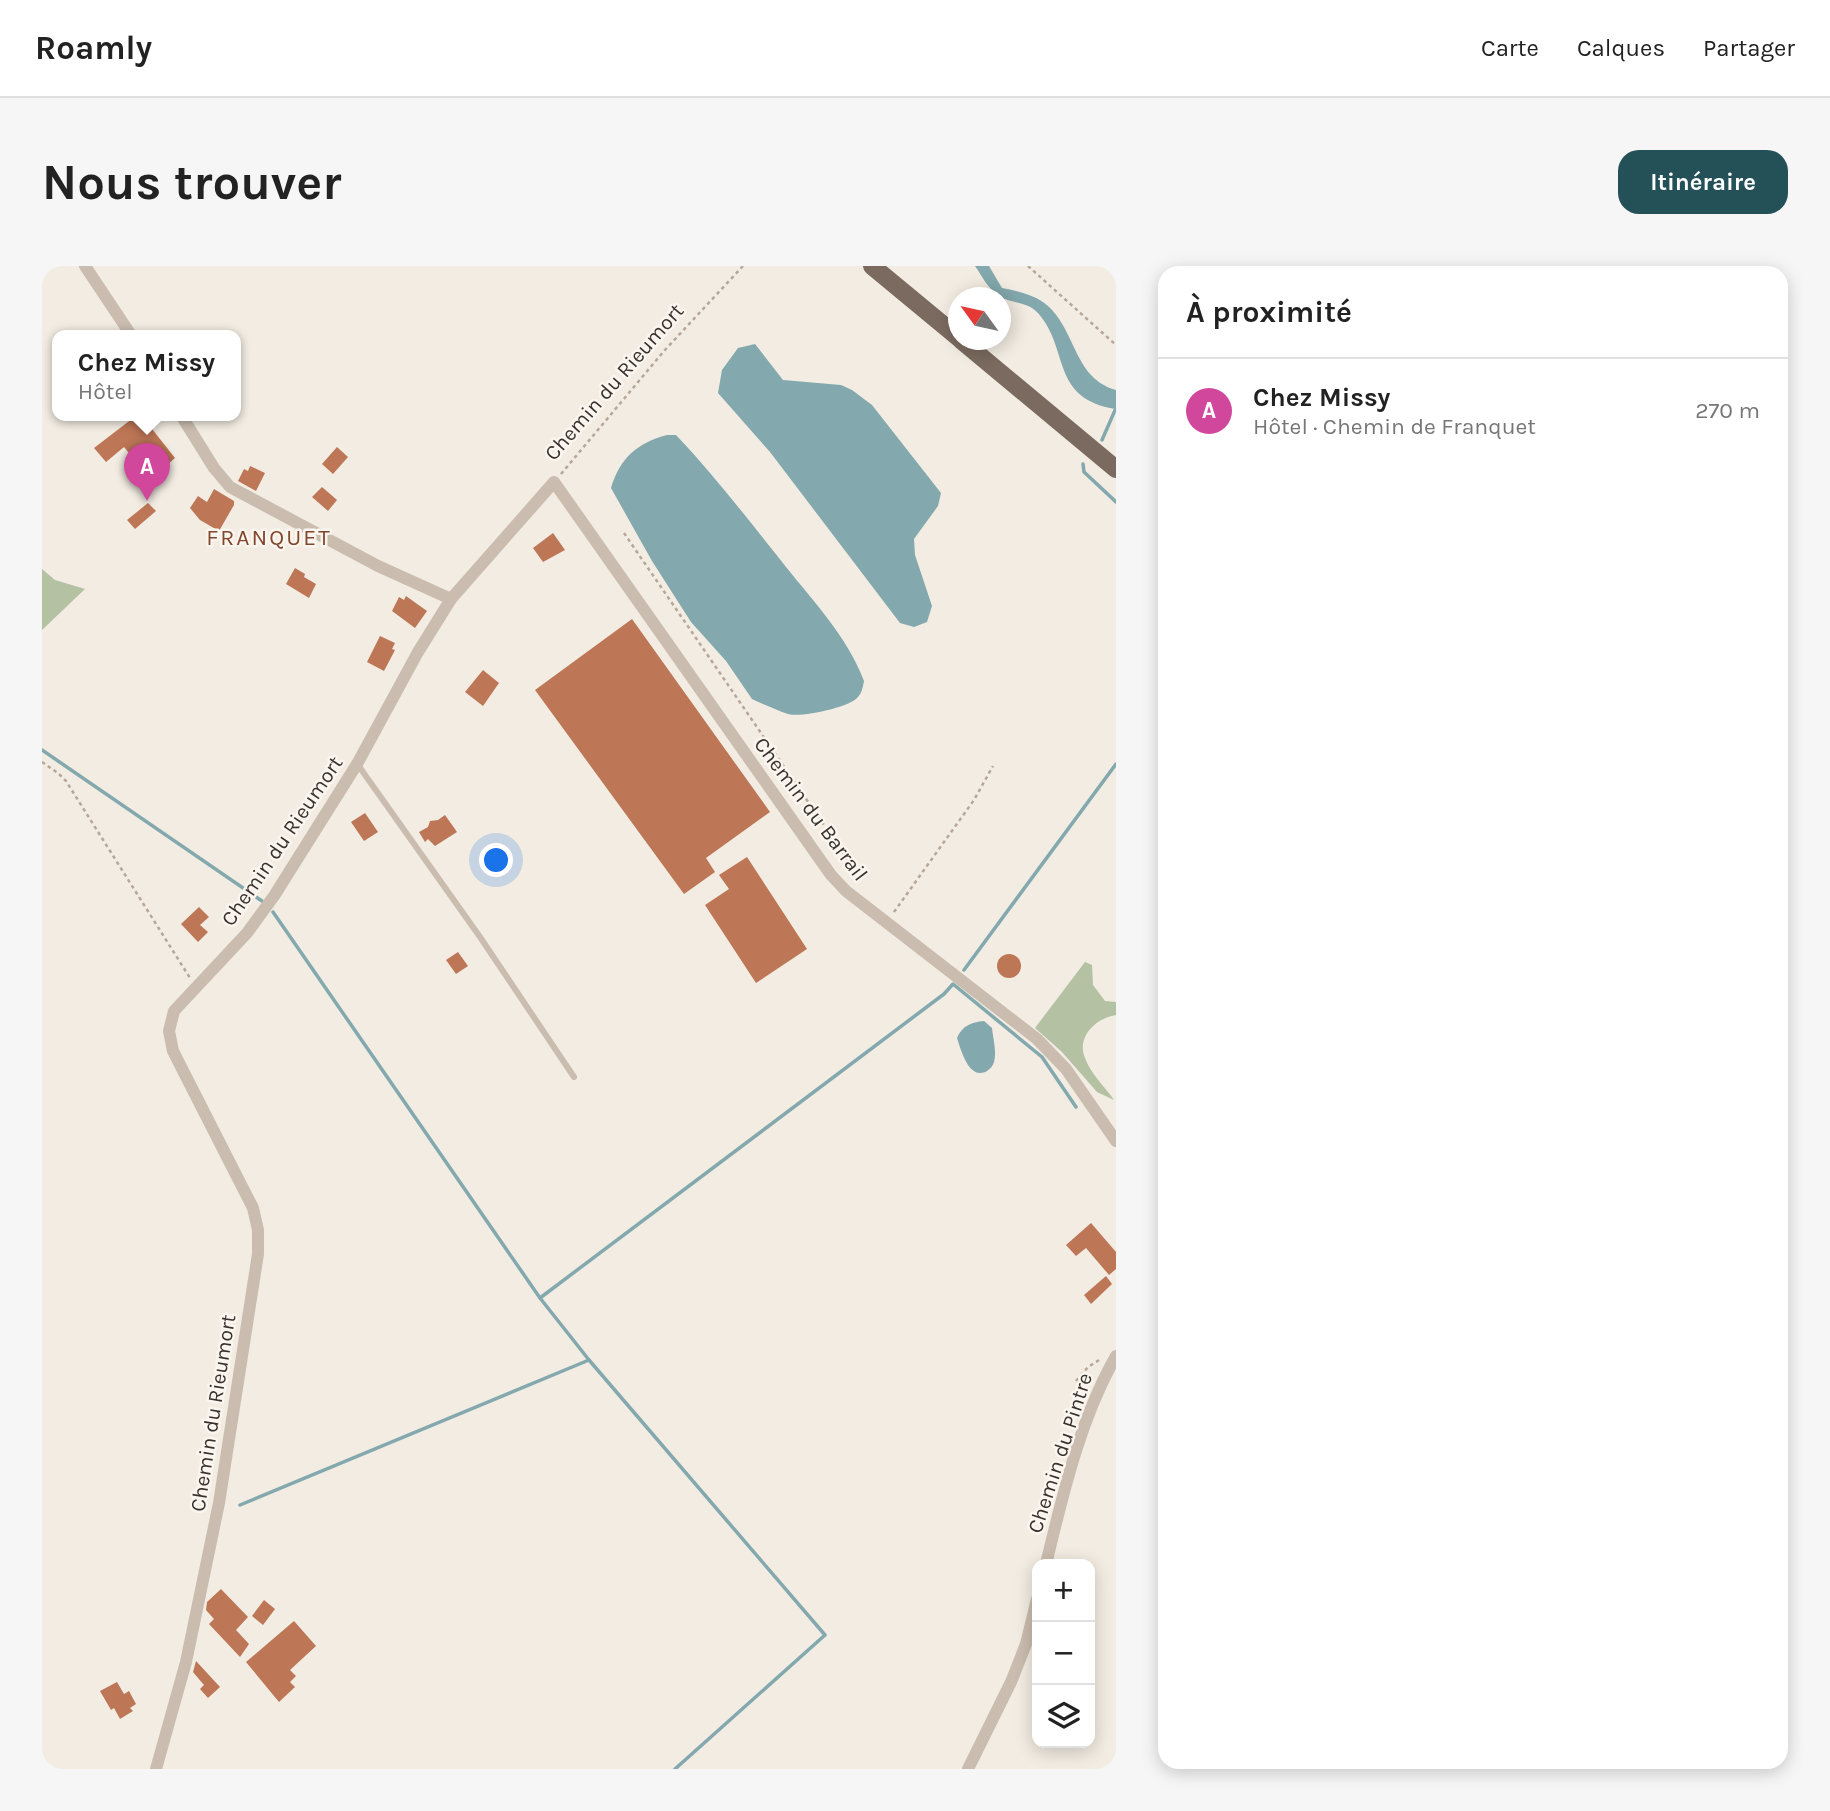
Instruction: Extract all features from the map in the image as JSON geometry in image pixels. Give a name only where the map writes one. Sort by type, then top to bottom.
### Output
[{"type":"main road","points":[[872,266],[948,329]]},
{"type":"main road","points":[[973,350],[1116,468]]},
{"type":"street","points":[[85,266],[128,330]]},
{"type":"street","points":[[185,421],[214,468],[230,487],[378,566],[451,600]]},
{"type":"street","name":"Chemin du Rieumort","points":[[156,1769],[186,1662],[219,1503],[258,1254],[258,1230],[253,1208],[173,1051],[169,1031],[174,1011],[247,933],[267,905],[357,764],[418,652],[451,600],[554,482]]},
{"type":"street","name":"Chemin du Barrail","points":[[554,482],[831,875],[845,891],[1037,1039],[1066,1069],[1116,1141]]},
{"type":"street","name":"Chemin du Pintre","points":[[1046,1559],[1061,1501],[1093,1403],[1116,1356]]},
{"type":"street","points":[[968,1769],[1011,1682],[1026,1644],[1032,1619]]},
{"type":"lane","points":[[357,764],[480,937],[574,1077]]},
{"type":"path","name":"Chemin du Rieumort","points":[[554,482],[664,351],[743,266]]},
{"type":"path","points":[[1028,266],[1116,345]]},
{"type":"path","points":[[624,533],[849,863],[862,874]]},
{"type":"path","points":[[42,762],[66,781],[196,987]]},
{"type":"path","points":[[886,923],[974,800],[993,766]]},
{"type":"path","points":[[1076,1381],[1088,1367],[1100,1359],[1116,1356]]},
{"type":"green space","points":[[42,569],[55,580],[85,589],[42,630]]},
{"type":"green space","points":[[1085,962],[1092,965],[1093,985],[1105,1001],[1116,1002],[1116,1015],[1095,1024],[1083,1043],[1090,1069],[1114,1100],[1097,1092],[1062,1052],[1035,1028]]},
{"type":"water","points":[[975,266],[989,266],[1001,287],[988,286]]},
{"type":"water","points":[[1011,290],[1043,302],[1058,317],[1092,376],[1116,390],[1116,409],[1080,395],[1064,371],[1048,327],[1029,306],[1011,301]]},
{"type":"water","points":[[755,344],[783,380],[841,385],[872,405],[941,493],[938,506],[914,539],[915,555],[932,606],[927,622],[914,627],[900,623],[770,452],[718,393],[722,370],[738,348]]},
{"type":"water","points":[[667,435],[676,435],[705,467],[840,635],[864,681],[860,694],[853,701],[825,711],[794,715],[752,699],[726,661],[691,622],[652,561],[611,488],[619,468],[631,453],[647,442]]},
{"type":"water","points":[[984,1021],[992,1028],[995,1054],[991,1067],[981,1073],[975,1072],[967,1063],[957,1038],[968,1025]]},
{"type":"building","points":[[129,421],[146,421],[175,458],[160,471],[146,454],[143,456],[140,453],[133,458],[124,447],[106,462],[94,448]]},
{"type":"building","points":[[337,447],[348,457],[333,474],[322,464]]},
{"type":"building","points":[[250,466],[265,473],[256,491],[238,481],[244,469],[248,471]]},
{"type":"building","points":[[322,487],[337,500],[328,511],[312,497]]},
{"type":"building","points":[[214,489],[234,501],[219,531],[200,520],[190,508],[198,496],[207,502]]},
{"type":"building","points":[[148,503],[156,511],[135,529],[127,520]]},
{"type":"building","points":[[553,533],[565,550],[543,562],[533,548]]},
{"type":"building","points":[[295,568],[316,584],[309,598],[286,584]]},
{"type":"building","points":[[406,596],[427,611],[415,628],[392,611],[399,597],[404,600]]},
{"type":"building","points":[[632,619],[770,812],[706,858],[715,872],[684,894],[535,690]]},
{"type":"building","points":[[380,636],[395,643],[392,649],[395,650],[384,671],[367,662]]},
{"type":"building","points":[[483,670],[499,683],[483,706],[465,692]]},
{"type":"building","points":[[365,813],[378,832],[364,841],[351,822]]},
{"type":"building","points":[[445,815],[457,832],[435,846],[428,839],[425,842],[419,832],[428,827],[430,821]]},
{"type":"building","points":[[747,857],[807,949],[756,983],[705,905],[729,889],[719,875]]},
{"type":"building","points":[[199,907],[209,917],[200,925],[208,932],[198,942],[181,924]]},
{"type":"building","points":[[458,952],[468,966],[456,974],[446,960]]},
{"type":"building","points":[[1009,954],[1017,958],[1021,966],[1017,974],[1009,978],[1001,974],[997,966],[1001,958]]},
{"type":"building","points":[[1091,1223],[1116,1252],[1116,1269],[1109,1275],[1086,1248],[1076,1256],[1066,1245]]},
{"type":"building","points":[[1106,1276],[1112,1284],[1091,1304],[1084,1295]]},
{"type":"building","points":[[221,1589],[248,1617],[236,1630],[249,1644],[240,1657],[209,1624],[214,1619],[206,1610],[207,1602]]},
{"type":"building","points":[[264,1600],[275,1609],[263,1625],[252,1616]]},
{"type":"building","points":[[294,1621],[316,1646],[290,1670],[296,1676],[290,1682],[295,1687],[279,1702],[246,1662]]},
{"type":"building","points":[[196,1661],[220,1687],[208,1698],[200,1689],[204,1685],[193,1672]]},
{"type":"building","points":[[117,1682],[124,1694],[129,1691],[136,1704],[130,1708],[133,1711],[120,1719],[100,1691]]},
{"type":"waterway","points":[[1102,440],[1116,408]]},
{"type":"waterway","points":[[1083,464],[1084,472],[1116,502]]},
{"type":"waterway","points":[[42,750],[262,901]]},
{"type":"waterway","points":[[964,970],[1116,764]]},
{"type":"waterway","points":[[273,912],[540,1298],[589,1360],[825,1635],[675,1769]]},
{"type":"waterway","points":[[540,1298],[944,994],[953,984],[1042,1057],[1076,1107]]},
{"type":"waterway","points":[[240,1505],[589,1360]]},
{"type":"place","name":"Chez Missy","points":[[147,501]]},
{"type":"district","name":"FRANQUET","points":[[269,537]]}]
